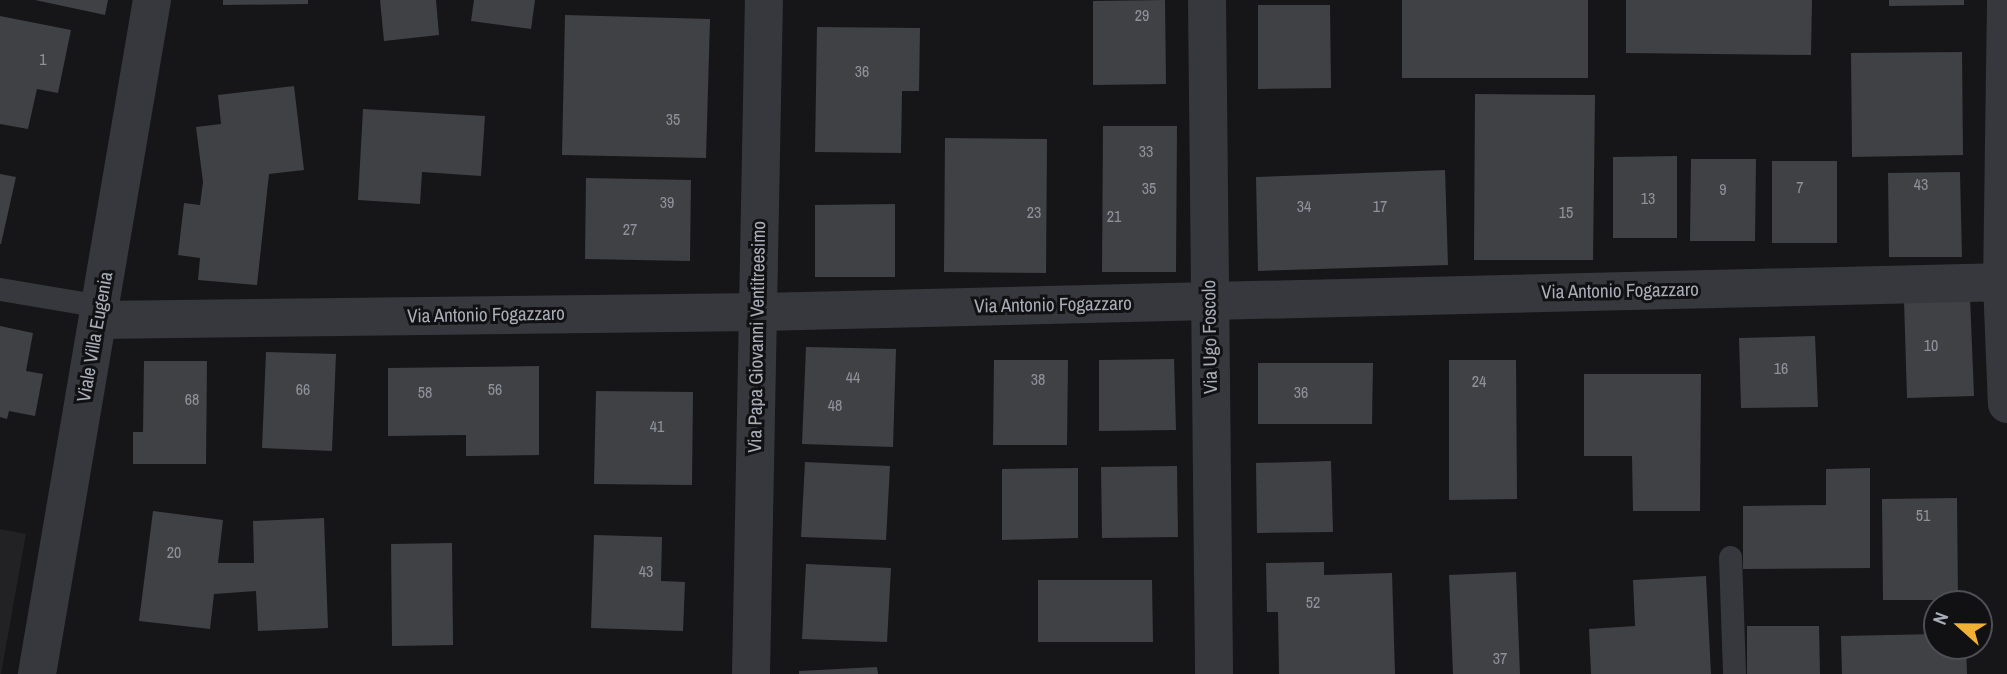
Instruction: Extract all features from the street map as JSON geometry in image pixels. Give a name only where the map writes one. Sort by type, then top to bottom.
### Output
[{"type":"street","name":"Viale Villa Eugenia","points":[[37,674],[152,0]]},
{"type":"street","name":"Via Papa Giovanni Ventitreesimo","points":[[751,674],[764,0]]},
{"type":"street","name":"Via Ugo Foscolo","points":[[1207,0],[1214,674]]},
{"type":"street","points":[[2006,0],[2007,404]]},
{"type":"street","name":"Via Antonio Fogazzaro","points":[[100,313],[758,312],[2005,282]]},
{"type":"lane","points":[[0,289],[100,313]]},
{"type":"lane","points":[[1730,557],[1734,674]]},
{"type":"shaded area","points":[[0,529],[26,534],[1,674],[0,674]]},
{"type":"building","points":[[35,0],[108,0],[105,15]]},
{"type":"building","points":[[223,0],[308,0],[308,4],[223,5]]},
{"type":"building","points":[[380,0],[436,0],[439,35],[384,41]]},
{"type":"building","points":[[474,0],[535,0],[531,29],[471,21]]},
{"type":"building","points":[[1165,0],[1166,84],[1093,85],[1093,1]]},
{"type":"building","points":[[1402,0],[1588,0],[1588,78],[1402,78]]},
{"type":"building","points":[[1626,0],[1812,0],[1811,55],[1626,53]]},
{"type":"building","points":[[1889,0],[1964,0],[1964,5],[1889,6]]},
{"type":"building","points":[[1258,5],[1330,5],[1331,88],[1258,89]]},
{"type":"building","points":[[565,15],[710,19],[706,158],[562,155]]},
{"type":"building","points":[[0,16],[71,30],[58,93],[37,89],[28,129],[0,124]]},
{"type":"building","points":[[817,27],[920,28],[919,91],[902,91],[901,153],[815,152]]},
{"type":"building","points":[[1962,52],[1963,155],[1852,157],[1851,53]]},
{"type":"building","points":[[294,86],[304,170],[269,174],[257,285],[198,280],[200,258],[178,255],[184,203],[200,205],[203,182],[196,127],[221,124],[218,95]]},
{"type":"building","points":[[1475,94],[1595,95],[1593,260],[1474,260]]},
{"type":"building","points":[[363,109],[485,116],[481,176],[422,172],[420,204],[358,200]]},
{"type":"building","points":[[1103,126],[1177,126],[1176,272],[1102,272]]},
{"type":"building","points":[[945,138],[1047,139],[1046,273],[944,272]]},
{"type":"building","points":[[1677,156],[1677,238],[1613,238],[1613,157]]},
{"type":"building","points":[[1691,159],[1756,159],[1755,241],[1690,241]]},
{"type":"building","points":[[1772,161],[1837,161],[1837,243],[1772,243]]},
{"type":"building","points":[[1445,170],[1448,265],[1258,271],[1256,177]]},
{"type":"building","points":[[1960,172],[1962,257],[1889,257],[1888,173]]},
{"type":"building","points":[[0,174],[16,177],[1,244],[0,244]]},
{"type":"building","points":[[586,178],[691,180],[690,261],[585,259]]},
{"type":"building","points":[[895,204],[895,277],[815,277],[815,205]]},
{"type":"building","points":[[1970,297],[1974,396],[1907,398],[1904,300]]},
{"type":"building","points":[[0,326],[33,333],[26,371],[43,374],[35,416],[9,411],[7,419],[0,417]]},
{"type":"building","points":[[1815,336],[1818,407],[1741,408],[1739,338]]},
{"type":"building","points":[[806,347],[896,349],[893,447],[802,444]]},
{"type":"building","points":[[266,352],[336,354],[332,451],[262,448]]},
{"type":"building","points":[[1174,359],[1176,430],[1099,431],[1099,360]]},
{"type":"building","points":[[994,360],[1068,360],[1067,445],[993,445]]},
{"type":"building","points":[[1449,360],[1516,360],[1517,499],[1449,500]]},
{"type":"building","points":[[144,361],[207,361],[206,464],[133,464],[133,432],[143,432]]},
{"type":"building","points":[[1258,363],[1373,363],[1372,424],[1258,424]]},
{"type":"building","points":[[539,366],[539,455],[466,456],[466,435],[388,436],[388,368]]},
{"type":"building","points":[[1584,374],[1701,374],[1700,511],[1633,511],[1632,456],[1584,456]]},
{"type":"building","points":[[596,391],[693,392],[692,485],[594,484]]},
{"type":"building","points":[[1331,461],[1333,532],[1257,533],[1256,463]]},
{"type":"building","points":[[805,462],[890,466],[886,540],[801,537]]},
{"type":"building","points":[[1177,466],[1178,537],[1102,538],[1101,467]]},
{"type":"building","points":[[1078,468],[1078,538],[1002,540],[1002,469]]},
{"type":"building","points":[[1870,468],[1870,568],[1743,569],[1743,506],[1826,505],[1826,469]]},
{"type":"building","points":[[1957,498],[1958,590],[1923,590],[1923,600],[1883,600],[1882,499]]},
{"type":"building","points":[[153,511],[223,520],[218,563],[254,563],[253,521],[324,518],[328,628],[258,631],[256,591],[214,594],[210,629],[139,621]]},
{"type":"building","points":[[594,535],[662,537],[661,581],[685,582],[683,631],[591,628]]},
{"type":"building","points":[[452,543],[453,645],[392,646],[391,544]]},
{"type":"building","points":[[1324,562],[1324,575],[1392,573],[1395,674],[1279,674],[1278,612],[1267,612],[1266,563]]},
{"type":"building","points":[[806,564],[891,568],[887,642],[802,639]]},
{"type":"building","points":[[1516,572],[1520,674],[1453,674],[1449,575]]},
{"type":"building","points":[[1706,576],[1711,674],[1591,674],[1589,629],[1635,626],[1633,580]]},
{"type":"building","points":[[1038,580],[1152,580],[1153,642],[1038,642]]},
{"type":"building","points":[[1747,626],[1819,626],[1820,674],[1747,674]]},
{"type":"building","points":[[1923,634],[1923,660],[1966,660],[1967,674],[1842,674],[1841,636]]},
{"type":"building","points":[[877,667],[878,674],[799,674],[799,671]]}]
